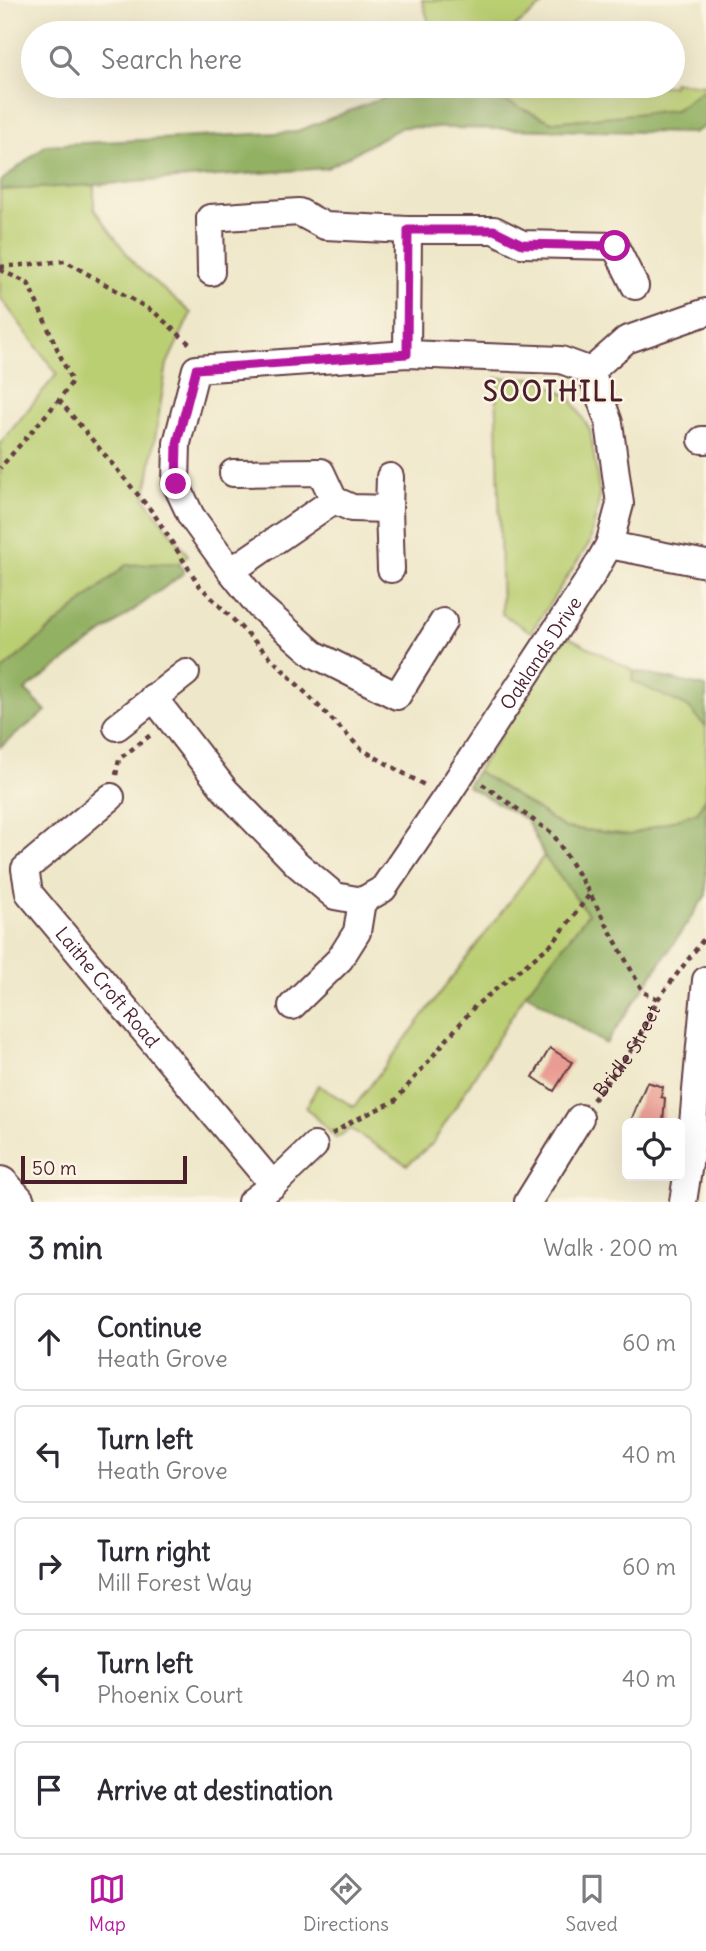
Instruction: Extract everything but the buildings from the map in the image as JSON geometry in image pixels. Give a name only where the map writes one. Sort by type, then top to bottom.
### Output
[{"type":"main road","points":[[0,1186],[15,1202]]},
{"type":"street","points":[[211,272],[210,218],[299,212],[325,226],[494,230],[522,244],[615,246],[635,286]]},
{"type":"street","points":[[407,354],[408,230]]},
{"type":"street","points":[[443,622],[397,696],[314,654],[259,606],[191,516],[176,484],[177,443],[206,368],[407,354],[561,360],[592,371],[626,340],[706,312]]},
{"type":"street","name":"Oaklands Drive","points":[[362,901],[383,889],[390,879],[592,575],[609,545],[620,504],[609,423],[592,371]]},
{"type":"street","points":[[233,472],[321,472],[334,500],[352,508],[389,509]]},
{"type":"street","points":[[390,477],[391,569]]},
{"type":"street","points":[[231,571],[334,500]]},
{"type":"street","points":[[609,545],[706,564]]},
{"type":"street","points":[[117,727],[186,673]]},
{"type":"street","points":[[153,697],[225,790],[297,864],[335,896],[362,901],[356,932],[340,959],[292,1006]]},
{"type":"street","name":"Laithe Croft Road","points":[[111,797],[25,869],[29,894],[273,1185]]},
{"type":"street","points":[[683,1202],[690,1157],[706,980]]},
{"type":"street","points":[[528,1202],[580,1118]]},
{"type":"street","points":[[251,1202],[314,1146]]},
{"type":"path","points":[[0,269],[65,261],[154,312],[206,368]]},
{"type":"path","points":[[0,269],[29,283],[72,382],[0,468]]},
{"type":"path","points":[[111,797],[119,760],[170,719]]},
{"type":"path","points":[[314,1146],[351,1122],[395,1101],[475,1006],[553,943],[590,894]]},
{"type":"path","points":[[608,928],[643,992],[658,999]]},
{"type":"path","name":"Bridle Street","points":[[580,1118],[634,1046],[658,999],[706,936]]},
{"type":"green space","points":[[422,0],[549,0],[522,21],[428,21]]},
{"type":"green space","points":[[685,83],[706,85],[706,88],[675,110],[552,122],[498,98],[685,98]]},
{"type":"green space","points":[[706,88],[706,126],[693,133],[402,127],[327,168],[0,190],[0,182],[46,145],[295,132],[383,98],[498,98],[552,122],[675,110]]},
{"type":"green space","points":[[94,185],[94,209],[136,266],[191,313],[167,364],[145,499],[188,555],[179,563],[126,565],[0,673],[0,444],[57,374],[0,297],[0,190]]},
{"type":"green space","points":[[496,378],[537,378],[570,397],[590,430],[600,496],[590,542],[531,632],[502,614]]},
{"type":"green space","points":[[179,563],[184,573],[25,690],[46,711],[0,747],[1,671],[126,565]]},
{"type":"green space","points":[[567,636],[634,671],[633,681],[688,707],[706,727],[706,796],[698,812],[630,835],[565,828],[477,771]]},
{"type":"green space","points":[[634,671],[706,687],[706,727],[688,707],[632,681]]},
{"type":"green space","points":[[477,771],[565,828],[630,835],[698,812],[706,796],[706,895],[606,1044],[526,993],[588,914],[544,856],[527,820],[467,786]]},
{"type":"green space","points":[[544,856],[588,914],[526,993],[433,1143],[407,1165],[350,1129],[336,1138],[306,1108],[318,1085],[354,1107]]},
{"type":"district","name":"SOOTHILL","points":[[554,391]]},
{"type":"route","points":[[176,484],[177,443],[196,369],[407,354],[408,230],[494,230],[522,244],[615,246]]}]
